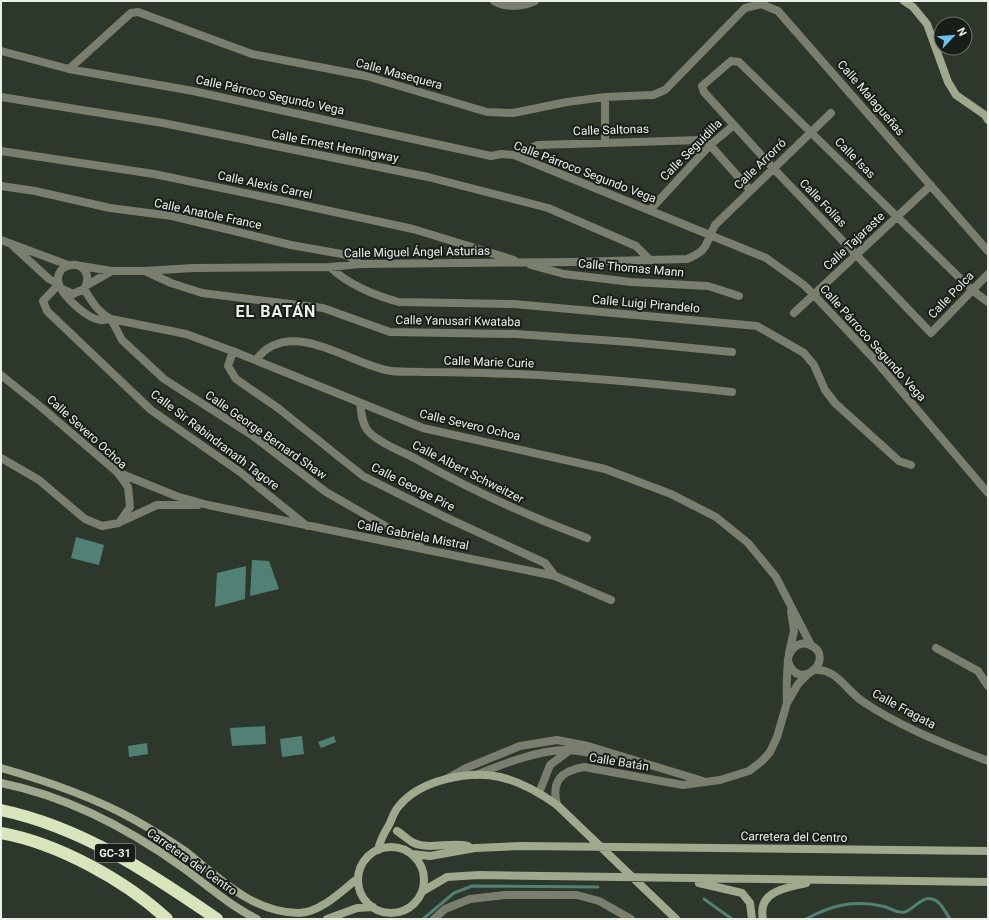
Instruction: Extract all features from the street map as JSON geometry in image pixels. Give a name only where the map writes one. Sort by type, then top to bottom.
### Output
[{"type":"highway","name":"GC-31","points":[[1,810],[57,827],[103,846],[146,870],[218,919]]},
{"type":"highway","name":"GC-31","points":[[1,833],[50,848],[91,866],[133,891],[165,917]]},
{"type":"main road","points":[[904,1],[913,7],[927,24],[948,82],[956,96],[985,115],[988,120]]},
{"type":"main road","points":[[1,768],[47,781],[81,794],[134,820],[182,850],[249,900],[264,907],[282,912],[301,913],[333,900],[358,878]]},
{"type":"main road","points":[[378,850],[380,841],[398,806],[412,794],[429,784],[448,778],[474,776],[499,777],[539,792],[557,805],[676,919]]},
{"type":"main road","name":"Carretera del Centro","points":[[1,783],[77,807],[148,843],[232,905],[258,919]]},
{"type":"main road","points":[[398,806],[396,820],[397,831],[403,849]]},
{"type":"main road","points":[[397,831],[413,843],[423,845],[461,844],[475,848]]},
{"type":"main road","name":"Carretera del Centro","points":[[412,854],[430,856],[475,848],[521,846],[988,851]]},
{"type":"main road","points":[[390,847],[403,849],[412,854],[419,862],[423,871],[423,891],[418,900],[411,907],[392,913],[382,912],[373,907],[362,895],[358,878],[361,867],[367,857],[378,850],[390,847]]},
{"type":"main road","points":[[423,891],[446,877],[479,875],[617,878],[651,877],[679,879],[988,882]]},
{"type":"main road","points":[[679,879],[742,893],[750,903],[752,919]]},
{"type":"main road","points":[[763,919],[764,901],[773,892],[819,880]]},
{"type":"main road","points":[[327,919],[357,908],[373,907]]},
{"type":"street","points":[[494,1],[500,5],[524,6],[535,1]]},
{"type":"street","name":"Calle Malagueñas","points":[[722,30],[745,8],[761,4],[778,11],[931,184],[988,251]]},
{"type":"street","name":"Calle Masequera","points":[[68,69],[131,13],[138,12],[252,54],[366,76],[487,112],[513,113],[605,96],[652,95],[665,90],[722,30]]},
{"type":"street","name":"Calle Párroco Segundo Vega","points":[[1,51],[68,69],[193,91],[491,156],[501,154],[514,155],[650,210],[709,236],[766,258],[804,285],[876,360],[988,493]]},
{"type":"street","name":"Calle Isas","points":[[702,86],[731,61],[739,62],[896,218],[972,290],[988,302]]},
{"type":"street","name":"Calle Folías","points":[[702,86],[704,92],[773,168],[931,333]]},
{"type":"street","points":[[605,96],[605,142]]},
{"type":"street","name":"Calle Ernest Hemingway","points":[[1,97],[163,123],[428,177],[548,208],[636,246],[650,260]]},
{"type":"street","name":"Calle Arrorró","points":[[709,236],[715,225],[831,113]]},
{"type":"street","name":"Calle Seguidilla","points":[[650,210],[710,145],[734,125]]},
{"type":"street","name":"Calle Saltonas","points":[[514,155],[538,145],[701,140],[710,145]]},
{"type":"street","points":[[710,145],[750,190]]},
{"type":"street","name":"Calle Alexis Carrel","points":[[1,151],[154,174],[279,200],[413,229],[521,262]]},
{"type":"street","name":"Calle Tajaraste","points":[[794,314],[931,184]]},
{"type":"street","name":"Calle Anatole France","points":[[1,186],[35,191],[110,208],[172,216],[291,245],[347,255],[360,264]]},
{"type":"street","name":"Calle Miguel Ángel Asturias","points":[[81,266],[112,271],[144,271],[193,268],[330,267],[360,264],[470,264],[687,259],[701,254],[707,245],[709,236]]},
{"type":"street","points":[[1,240],[68,265],[81,266],[87,274],[86,287],[94,305],[103,315],[111,319]]},
{"type":"street","points":[[11,244],[49,279],[60,286],[67,293],[73,294],[86,287]]},
{"type":"street","name":"Calle Thomas Mann","points":[[521,262],[564,274],[631,282],[708,286],[739,296]]},
{"type":"street","points":[[60,286],[60,272],[68,265]]},
{"type":"street","name":"Calle Luigi Pirandelo","points":[[330,267],[339,276],[387,299],[399,302],[514,304],[757,326],[804,353],[814,365],[825,390],[835,403],[899,461],[911,465]]},
{"type":"street","name":"Calle Miguel Ángel Asturias","points":[[86,287],[112,271]]},
{"type":"street","name":"Calle Yanusari Kwataba","points":[[144,271],[171,283],[202,293],[323,308],[390,332],[516,334],[630,342],[732,352]]},
{"type":"street","name":"Calle Polca","points":[[931,333],[988,274]]},
{"type":"street","name":"Calle Severo Ochoa","points":[[60,286],[70,302],[91,316],[101,320],[111,319],[186,334],[256,360],[423,428],[606,469],[671,494],[716,517],[748,543],[776,577],[811,645]]},
{"type":"street","name":"Calle Sir Rabindranath Tagore","points":[[60,286],[43,301],[47,311],[151,410],[240,472],[309,527]]},
{"type":"street","name":"Calle George Bernard Shaw","points":[[111,319],[122,340],[164,379],[253,436],[326,492],[426,549]]},
{"type":"street","name":"Calle Marie Curie","points":[[256,360],[262,351],[276,344],[295,340],[319,346],[388,371],[517,374],[635,382],[732,392]]},
{"type":"street","name":"Calle George Pire","points":[[235,352],[232,354],[228,366],[236,379],[278,408],[363,476],[445,517],[545,564],[555,576]]},
{"type":"street","name":"Calle Severo Ochoa","points":[[1,375],[117,472],[128,487],[130,507],[119,523]]},
{"type":"street","name":"Calle Albert Schweitzer","points":[[360,403],[361,415],[368,431],[382,441],[456,482],[536,519],[587,538]]},
{"type":"street","points":[[1,458],[39,480],[85,519],[102,526],[119,523]]},
{"type":"street","name":"Calle Gabriela Mistral","points":[[117,472],[176,496],[208,505],[309,527],[426,549],[555,576],[611,600]]},
{"type":"street","name":"Calle Gabriela Mistral","points":[[119,523],[157,505],[208,505]]},
{"type":"street","name":"Calle Severo Ochoa","points":[[789,658],[794,631],[790,602]]},
{"type":"street","points":[[798,645],[811,645],[815,649],[820,659],[816,670],[808,674],[798,673],[790,666],[789,658],[792,649],[798,645]]},
{"type":"street","points":[[936,648],[978,671],[988,672]]},
{"type":"street","name":"Calle Batán","points":[[787,703],[786,681],[789,658]]},
{"type":"street","name":"Calle Fragata","points":[[816,670],[822,669],[837,678],[860,700],[885,715],[960,752],[988,761]]},
{"type":"street","points":[[978,671],[988,686]]},
{"type":"street","name":"Calle Batán","points":[[557,805],[555,796],[560,777],[569,770],[584,767],[683,785],[734,777],[749,771],[762,761],[770,752],[777,737],[787,703],[798,684],[808,674]]},
{"type":"street","name":"Calle Batán","points":[[448,778],[466,768],[520,746],[557,740],[588,746],[706,782]]},
{"type":"street","name":"Calle Batán","points":[[474,776],[496,767],[551,751],[568,750],[588,746]]},
{"type":"street","name":"Calle Batán","points":[[539,792],[550,765],[568,750],[624,758]]},
{"type":"street","points":[[434,919],[445,908],[470,899],[505,895],[577,895],[599,901],[631,919]]},
{"type":"water","points":[[76,537],[104,545],[99,565],[71,558]]},
{"type":"water","points":[[252,560],[269,561],[279,589],[250,596]]},
{"type":"water","points":[[246,566],[245,599],[215,607],[217,573]]},
{"type":"water","points":[[265,726],[266,744],[232,746],[230,728]]},
{"type":"water","points":[[302,736],[304,754],[282,757],[280,739]]},
{"type":"water","points":[[334,736],[336,742],[321,748],[318,742]]},
{"type":"water","points":[[147,743],[148,754],[129,757],[128,746]]},
{"type":"waterway","points":[[423,919],[454,893],[472,886],[598,887]]},
{"type":"waterway","points":[[704,899],[732,919]]},
{"type":"waterway","points":[[806,919],[834,907],[852,904],[871,904],[899,912],[905,912],[925,899],[932,899],[938,902],[950,919]]},
{"type":"district","name":"EL BATÁN","points":[[276,311]]}]
